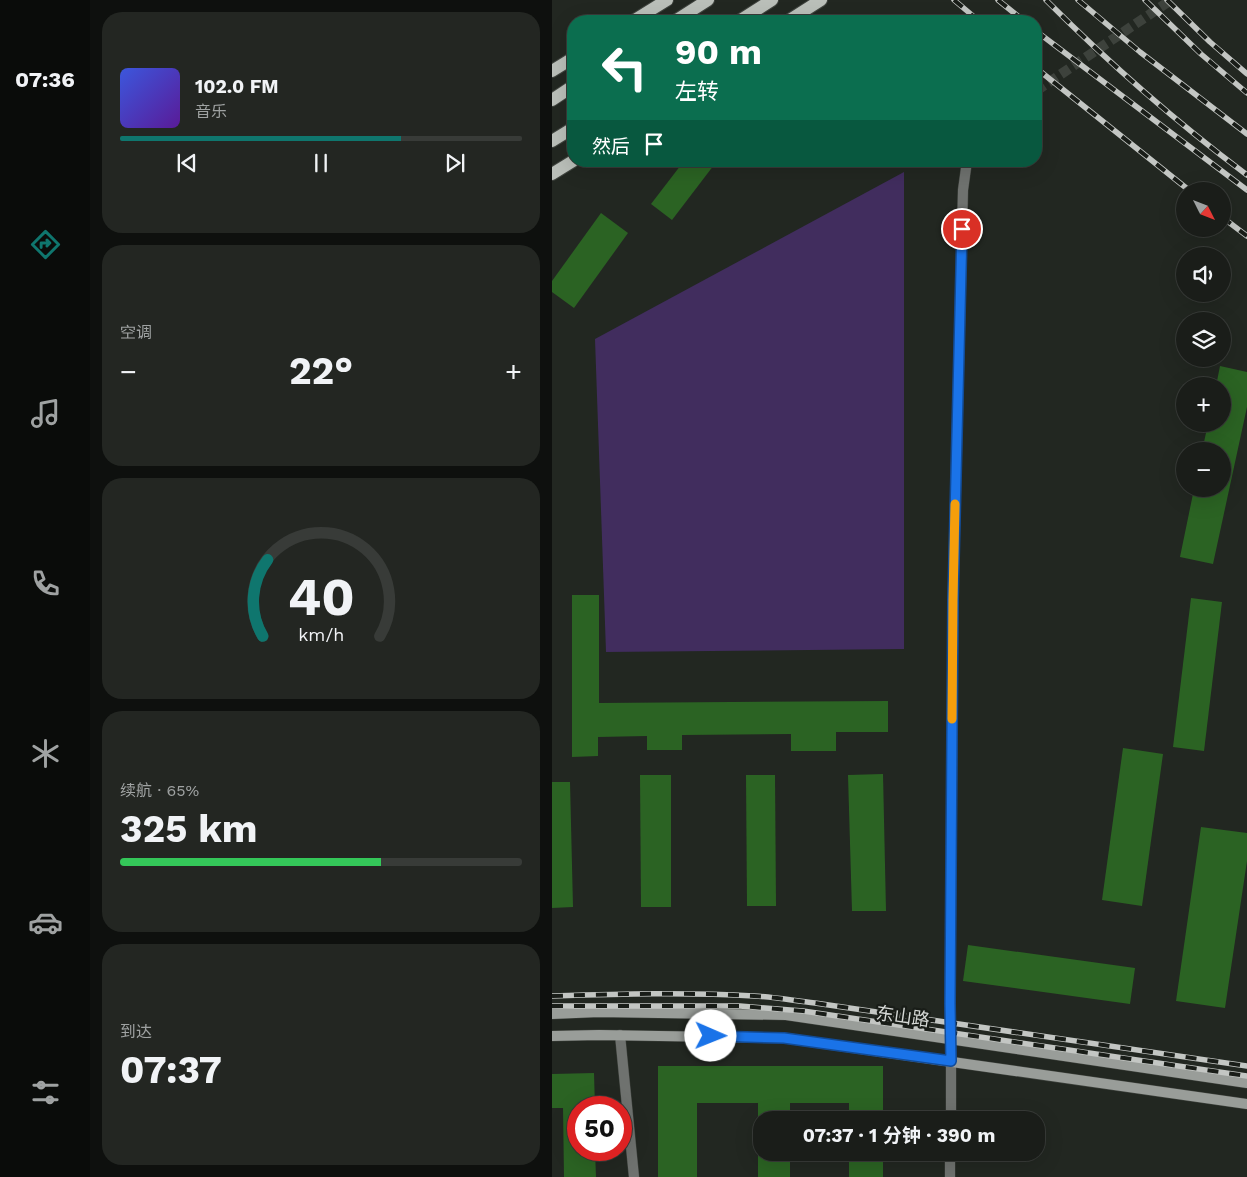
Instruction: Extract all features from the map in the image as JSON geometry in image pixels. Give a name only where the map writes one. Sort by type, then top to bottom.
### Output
[{"type":"main road","points":[[643,15],[667,0]]},
{"type":"main road","points":[[684,15],[708,0]]},
{"type":"main road","points":[[748,15],[772,0]]},
{"type":"main road","points":[[797,15],[821,0]]},
{"type":"main road","points":[[552,71],[567,62]]},
{"type":"main road","points":[[552,100],[567,90]]},
{"type":"main road","points":[[552,141],[567,132]]},
{"type":"main road","points":[[552,174],[567,165]]},
{"type":"main road","name":"东山路","points":[[552,1014],[599,1012],[786,1015],[1246,1083]]},
{"type":"main road","points":[[552,1036],[620,1035],[784,1038],[1246,1104]]},
{"type":"street","points":[[951,1111],[953,600],[963,190],[966,167]]},
{"type":"street","points":[[620,1035],[634,1177]]},
{"type":"street","points":[[950,1161],[950,1177]]},
{"type":"shaded area","points":[[904,172],[904,649],[606,652],[595,339]]},
{"type":"building","points":[[679,167],[712,167],[672,220],[651,204]]},
{"type":"building","points":[[601,213],[628,233],[574,308],[552,292],[552,281]]},
{"type":"building","points":[[1220,367],[1247,372],[1247,407],[1231,481],[1231,442],[1204,442],[1206,432],[1231,432],[1231,377],[1218,377]]},
{"type":"building","points":[[1192,497],[1228,497],[1213,564],[1180,557]]},
{"type":"building","points":[[572,595],[599,595],[599,703],[888,701],[888,732],[836,732],[836,751],[791,751],[791,734],[682,735],[682,750],[647,750],[647,736],[598,737],[598,756],[572,757]]},
{"type":"building","points":[[1191,598],[1222,602],[1204,751],[1173,747]]},
{"type":"building","points":[[1123,748],[1163,754],[1142,906],[1102,900]]},
{"type":"building","points":[[883,774],[886,911],[852,911],[848,775]]},
{"type":"building","points":[[640,775],[671,775],[671,907],[641,907]]},
{"type":"building","points":[[746,775],[775,775],[776,906],[747,906]]},
{"type":"building","points":[[552,782],[570,782],[573,907],[552,908]]},
{"type":"building","points":[[1201,827],[1247,833],[1247,861],[1225,1008],[1176,1001]]},
{"type":"building","points":[[968,945],[1135,968],[1130,1004],[963,981]]},
{"type":"building","points":[[658,1066],[883,1066],[883,1111],[849,1111],[849,1103],[790,1103],[790,1111],[758,1111],[758,1103],[697,1103],[697,1177],[658,1177]]},
{"type":"building","points":[[594,1073],[595,1096],[567,1096],[567,1161],[595,1161],[596,1177],[564,1177],[563,1108],[552,1108],[552,1074]]},
{"type":"building","points":[[758,1161],[790,1161],[790,1177],[758,1177]]},
{"type":"building","points":[[849,1161],[883,1161],[883,1177],[849,1177]]},
{"type":"tunnel","points":[[1042,87],[1171,0]]},
{"type":"railway","points":[[954,0],[972,15]]},
{"type":"railway","points":[[998,0],[1017,15]]},
{"type":"railway","points":[[1046,0],[1143,91],[1247,175]]},
{"type":"railway","points":[[1078,0],[1140,52],[1247,134]]},
{"type":"railway","points":[[1145,0],[1201,54],[1247,93]]},
{"type":"railway","points":[[1167,0],[1210,42],[1247,74]]},
{"type":"railway","points":[[1042,36],[1247,190]]},
{"type":"railway","points":[[1042,73],[1179,182]]},
{"type":"railway","points":[[1231,224],[1247,236]]},
{"type":"railway","points":[[552,996],[678,994],[770,997],[1247,1066]]},
{"type":"railway","points":[[552,1006],[740,1006],[803,1011],[1247,1076]]},
{"type":"slow traffic","points":[[952,719],[955,504]]},
{"type":"route","points":[[711,1036],[784,1038],[951,1061],[953,600],[962,229]]}]
